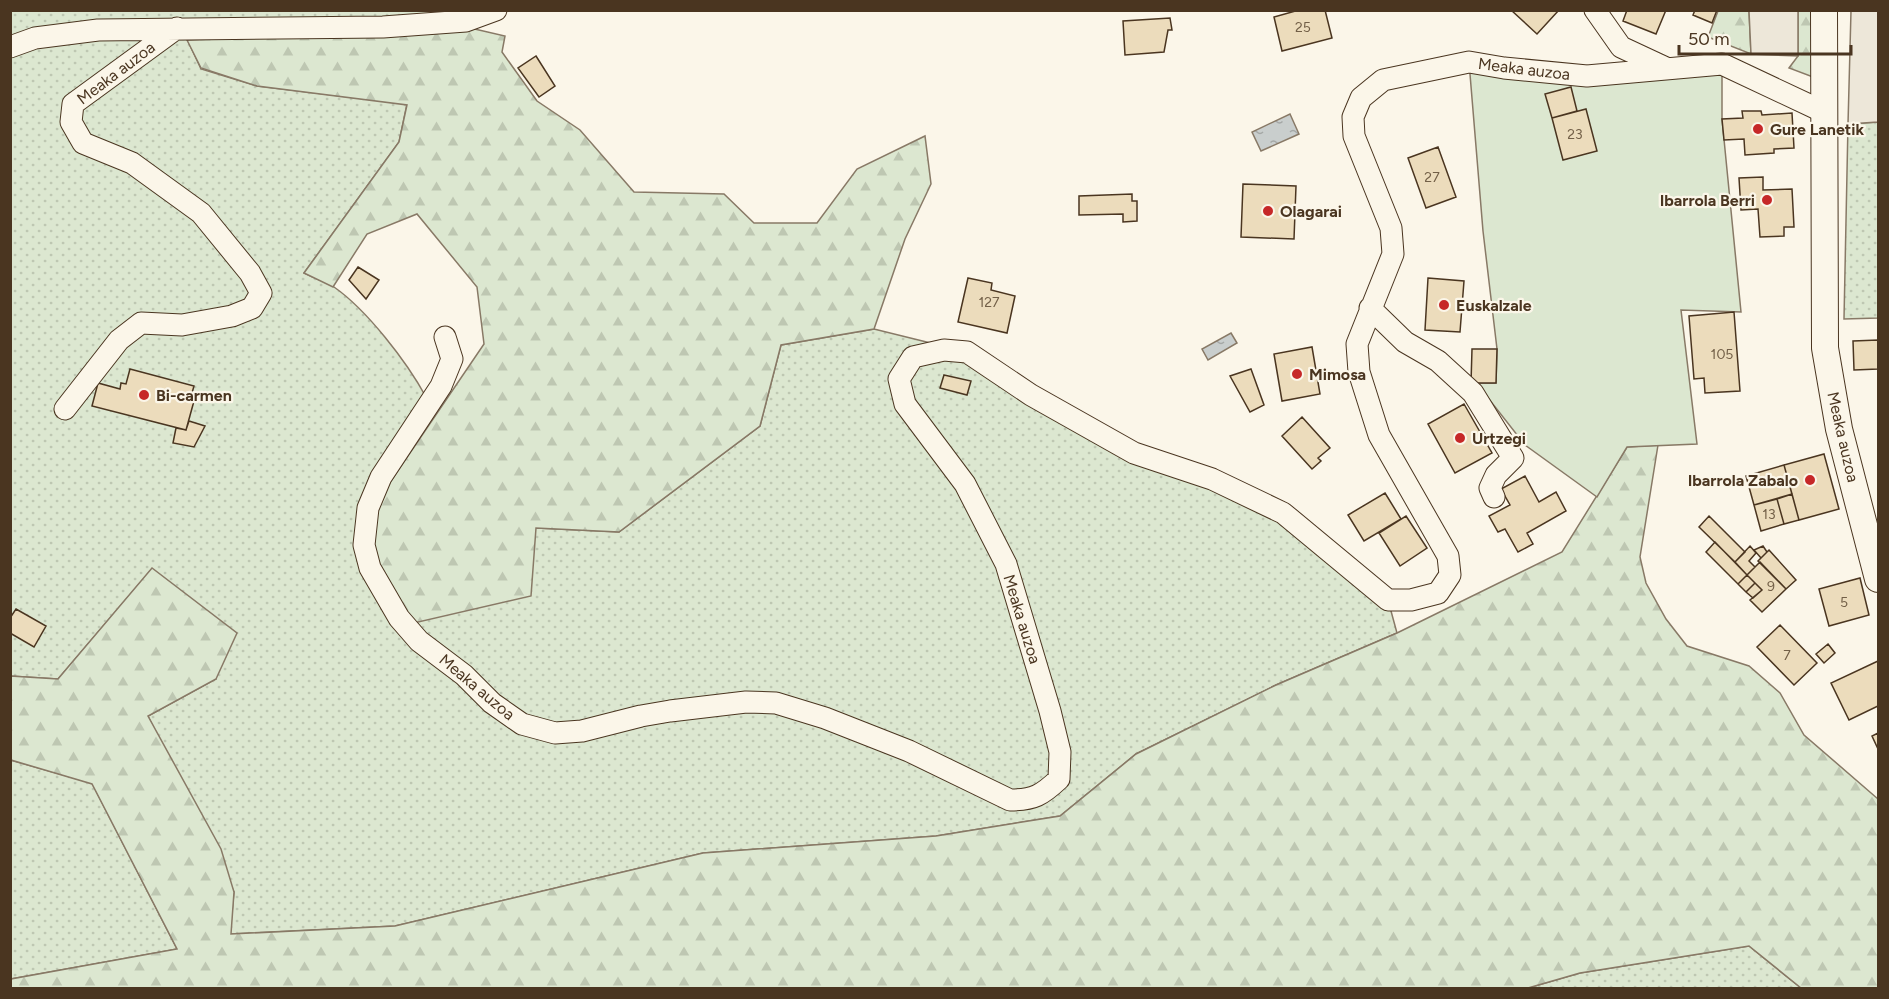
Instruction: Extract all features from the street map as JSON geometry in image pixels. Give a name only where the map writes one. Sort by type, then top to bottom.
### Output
[{"type":"street","name":"Meaka auzoa","points":[[10,47],[35,38],[98,30],[383,27],[466,21],[495,10]]},
{"type":"street","name":"Meaka auzoa","points":[[1595,10],[1621,47],[1667,68]]},
{"type":"street","name":"Meaka auzoa","points":[[1824,10],[1825,348],[1839,429],[1878,579]]},
{"type":"street","name":"Meaka auzoa","points":[[65,409],[119,340],[141,323],[182,325],[232,315],[252,308],[261,293],[250,273],[201,213],[132,163],[83,143],[71,122],[73,104],[177,28]]},
{"type":"street","name":"Meaka auzoa","points":[[445,337],[452,359],[441,386],[381,477],[368,508],[364,545],[370,568],[399,618],[419,641],[464,675],[492,703],[522,724],[555,733],[582,731],[670,711],[746,702],[776,703],[825,718],[909,751],[1010,800],[1028,800],[1043,793],[1059,779],[1060,752],[1050,711],[1006,564],[965,484],[905,404],[899,379],[913,357],[944,350],[967,352],[1031,395],[1134,453],[1212,479],[1283,513],[1388,600],[1411,600],[1438,593],[1450,575],[1448,556],[1379,435],[1359,372],[1357,344],[1393,254],[1391,228],[1354,136],[1353,117],[1360,98],[1383,80],[1469,62],[1504,68],[1587,76],[1722,64],[1824,112]]},
{"type":"street","points":[[1370,308],[1405,342],[1438,361],[1473,393],[1514,458],[1496,475],[1490,488],[1494,497]]},
{"type":"green space","points":[[10,11],[484,11],[468,17],[180,24],[201,69],[257,86],[407,104],[399,142],[304,273],[334,287],[360,309],[397,353],[426,397],[363,498],[536,528],[619,532],[760,426],[781,345],[874,329],[967,352],[1134,453],[1283,513],[1388,600],[1397,633],[1276,685],[1136,754],[1060,816],[936,836],[703,853],[395,926],[230,934],[234,892],[148,716],[216,679],[152,569],[58,679],[11,676]]},
{"type":"green space","points":[[1718,11],[1749,11],[1751,54],[1708,37]]},
{"type":"green space","points":[[1798,11],[1833,11],[1813,77],[1789,68],[1798,56]]},
{"type":"green space","points":[[466,27],[505,36],[502,52],[537,101],[580,130],[634,192],[724,194],[754,223],[817,223],[857,169],[925,136],[931,184],[905,239],[874,329],[781,345],[760,426],[619,532],[536,528],[531,596],[414,623],[380,574],[372,538],[378,500],[484,344],[477,287],[417,214],[367,234],[333,287],[304,273],[399,142],[407,105],[257,86],[201,68],[187,40]]},
{"type":"green space","points":[[1469,62],[1587,76],[1722,64],[1722,119],[1741,312],[1681,310],[1697,444],[1627,447],[1597,497],[1525,445],[1485,394],[1471,383],[1496,383],[1497,349],[1483,231]]},
{"type":"green space","points":[[1878,122],[1878,318],[1844,319],[1848,124]]},
{"type":"green space","points":[[1658,445],[1640,557],[1646,583],[1666,619],[1687,646],[1749,666],[1780,693],[1804,735],[1878,799],[1878,988],[1801,988],[1749,946],[1580,973],[1528,988],[11,988],[11,979],[177,949],[92,784],[11,760],[10,676],[58,679],[152,568],[237,633],[216,679],[148,716],[221,849],[234,892],[231,934],[395,926],[703,853],[936,836],[1060,816],[1136,754],[1276,685],[1397,633],[1562,552],[1627,447]]},
{"type":"green space","points":[[10,760],[92,783],[177,949],[11,979]]},
{"type":"green space","points":[[1749,946],[1801,988],[1528,988],[1580,973]]},
{"type":"shaded area","points":[[1749,11],[1798,11],[1798,56],[1751,54]]},
{"type":"shaded area","points":[[1851,11],[1878,11],[1878,122],[1848,124]]},
{"type":"water","points":[[1290,114],[1299,134],[1261,151],[1252,132]]},
{"type":"water","points":[[1231,333],[1237,343],[1208,360],[1202,349]]},
{"type":"building","points":[[1299,10],[1325,10],[1332,38],[1282,51],[1274,17]]},
{"type":"building","points":[[1511,10],[1559,10],[1537,34]]},
{"type":"building","points":[[1627,10],[1666,10],[1656,34],[1623,21]]},
{"type":"building","points":[[1695,10],[1717,10],[1712,23],[1693,15]]},
{"type":"building","points":[[1170,18],[1172,30],[1168,30],[1164,52],[1125,55],[1123,21]]},
{"type":"building","points":[[536,56],[555,86],[539,97],[518,68]]},
{"type":"building","points":[[1571,87],[1577,111],[1552,118],[1545,94]]},
{"type":"building","points":[[1586,109],[1597,151],[1563,160],[1552,118]]},
{"type":"building","name":"Gure Lanetik","points":[[1742,111],[1761,111],[1762,115],[1792,113],[1794,148],[1774,149],[1774,153],[1745,155],[1744,139],[1724,140],[1722,119],[1743,118]]},
{"type":"building","points":[[1438,147],[1456,197],[1426,208],[1408,158]]},
{"type":"building","name":"Ibarrola Berri","points":[[1763,177],[1763,190],[1792,189],[1794,227],[1784,227],[1784,236],[1760,237],[1758,209],[1741,210],[1739,178]]},
{"type":"building","name":"Olagarai","points":[[1243,184],[1296,186],[1294,239],[1241,237]]},
{"type":"building","points":[[1132,194],[1132,201],[1137,201],[1137,221],[1123,222],[1123,214],[1079,215],[1079,196]]},
{"type":"building","points":[[358,267],[379,280],[366,299],[349,280]]},
{"type":"building","points":[[968,278],[992,283],[991,290],[1015,296],[1007,333],[958,322]]},
{"type":"building","name":"Euskalzale","points":[[1428,278],[1464,281],[1460,332],[1425,330]]},
{"type":"building","points":[[1734,312],[1740,391],[1705,393],[1704,378],[1694,379],[1689,316]]},
{"type":"building","points":[[1878,340],[1878,369],[1854,370],[1853,341]]},
{"type":"building","name":"Mimosa","points":[[1312,347],[1320,394],[1282,401],[1274,354]]},
{"type":"building","points":[[1472,349],[1497,349],[1496,383],[1471,383]]},
{"type":"building","name":"Bi-carmen","points":[[130,369],[194,386],[190,400],[194,401],[186,430],[92,406],[98,383],[120,389],[121,383],[126,384]]},
{"type":"building","points":[[1251,369],[1264,405],[1250,412],[1230,376]]},
{"type":"building","points":[[944,375],[971,381],[967,395],[940,388]]},
{"type":"building","name":"Urtzegi","points":[[1464,404],[1492,453],[1455,473],[1428,424]]},
{"type":"building","points":[[1302,417],[1330,448],[1318,458],[1321,461],[1312,469],[1282,436]]},
{"type":"building","points":[[189,421],[205,426],[194,447],[173,443],[176,428],[186,430]]},
{"type":"building","name":"Ibarrola Zabalo","points":[[1824,454],[1839,509],[1799,520],[1784,465]]},
{"type":"building","points":[[1784,465],[1792,494],[1754,505],[1746,476]]},
{"type":"building","points":[[1525,476],[1539,502],[1556,492],[1566,511],[1527,533],[1533,544],[1518,552],[1505,529],[1498,532],[1489,516],[1510,505],[1501,489]]},
{"type":"building","points":[[1385,493],[1401,519],[1364,541],[1348,515]]},
{"type":"building","points":[[1792,494],[1799,520],[1784,524],[1777,499]]},
{"type":"building","points":[[1777,499],[1784,524],[1761,531],[1754,505]]},
{"type":"building","points":[[1406,516],[1427,548],[1400,566],[1379,533]]},
{"type":"building","points":[[1709,516],[1745,552],[1735,562],[1699,527]]},
{"type":"building","points":[[1715,542],[1747,575],[1738,584],[1706,552]]},
{"type":"building","points":[[1750,546],[1756,553],[1749,561],[1755,567],[1747,575],[1735,562]]},
{"type":"building","points":[[1763,546],[1767,552],[1761,558],[1754,550]]},
{"type":"building","points":[[1769,550],[1796,580],[1786,589],[1758,561]]},
{"type":"building","points":[[1760,562],[1786,589],[1762,612],[1750,600],[1762,590],[1747,575]]},
{"type":"building","points":[[1747,575],[1755,583],[1746,592],[1738,584]]},
{"type":"building","points":[[1860,578],[1869,615],[1829,626],[1819,589]]},
{"type":"building","points":[[1755,583],[1762,590],[1753,598],[1746,592]]},
{"type":"building","points":[[16,609],[46,626],[34,647],[10,633],[10,618]]},
{"type":"building","points":[[1780,625],[1817,663],[1794,685],[1757,647]]},
{"type":"building","points":[[1828,644],[1835,653],[1824,663],[1816,654]]},
{"type":"building","points":[[1878,661],[1878,706],[1849,720],[1831,683]]},
{"type":"building","points":[[1878,733],[1878,749],[1872,736]]},
{"type":"place","name":"Gure Lanetik","points":[[1758,129]]},
{"type":"place","name":"Ibarrola Berri","points":[[1767,200]]},
{"type":"place","name":"Olagarai","points":[[1268,211]]},
{"type":"place","name":"Euskalzale","points":[[1444,305]]},
{"type":"place","name":"Mimosa","points":[[1297,374]]},
{"type":"place","name":"Bi-carmen","points":[[144,395]]},
{"type":"place","name":"Urtzegi","points":[[1460,438]]},
{"type":"place","name":"Ibarrola Zabalo","points":[[1810,480]]}]
